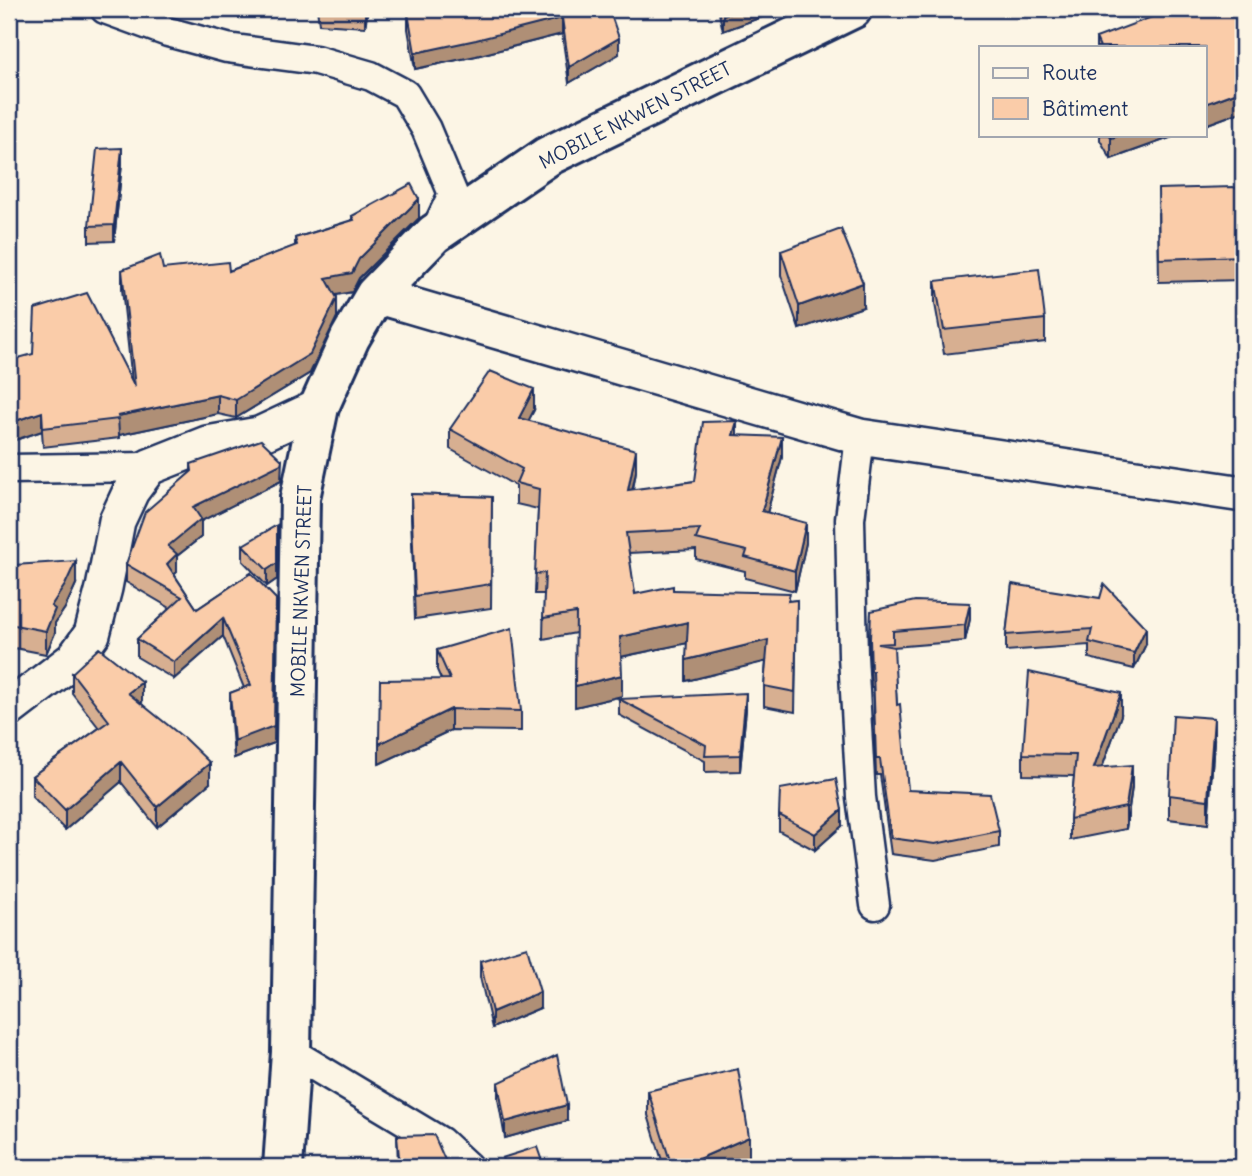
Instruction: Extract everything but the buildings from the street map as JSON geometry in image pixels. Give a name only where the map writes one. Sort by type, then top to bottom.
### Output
[{"type":"highway","name":"MOBILE NKWEN STREET","points":[[283,1167],[291,1052],[300,498],[319,407],[351,338],[375,295],[434,234],[548,156],[852,9]]},
{"type":"street","points":[[105,9],[167,32],[227,48],[316,60],[370,76],[405,94],[426,129],[453,194],[434,234]]},
{"type":"street","points":[[375,295],[860,437],[1243,494]]},
{"type":"street","points":[[9,469],[149,467],[207,444],[259,435],[319,407]]},
{"type":"street","points":[[860,437],[850,519],[853,656],[862,797],[875,905]]},
{"type":"street","points":[[9,709],[73,660],[92,634],[117,521],[131,491],[149,467]]},
{"type":"street","points":[[291,1052],[441,1142],[467,1167]]}]
